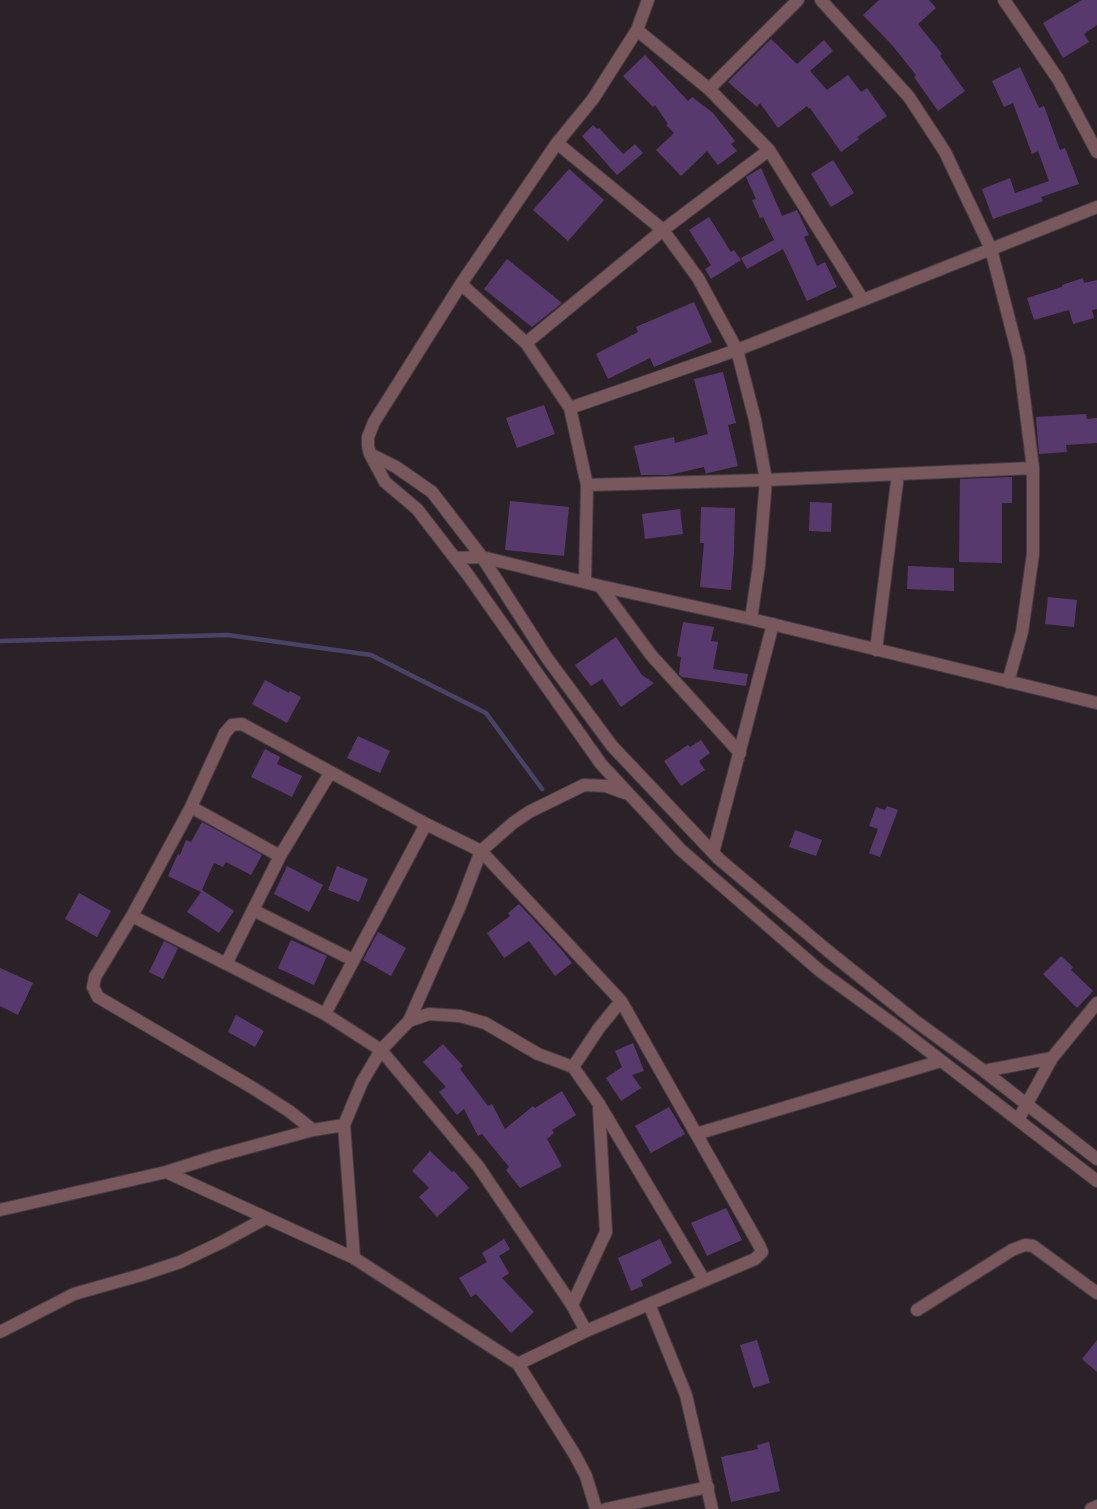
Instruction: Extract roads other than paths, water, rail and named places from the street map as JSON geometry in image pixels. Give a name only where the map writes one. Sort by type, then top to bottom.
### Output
[{"type":"street","points":[[648,0],[637,30],[593,99],[557,144],[461,284],[374,422],[368,437],[370,454],[385,482],[417,508],[455,558],[602,764],[682,850],[816,967],[904,1032],[1097,1182]]},
{"type":"street","points":[[708,89],[798,0]]},
{"type":"street","points":[[821,0],[909,98],[945,152],[991,249],[1019,358],[1034,468],[1033,554],[1022,632],[1008,682]]},
{"type":"street","points":[[1004,0],[1058,79],[1097,152]]},
{"type":"street","points":[[637,30],[708,89],[769,150],[863,300]]},
{"type":"street","points":[[557,144],[663,230],[698,278],[737,350],[755,420],[766,480],[759,565],[751,619]]},
{"type":"street","points":[[526,343],[663,230],[769,150]]},
{"type":"street","points":[[570,408],[737,350],[1097,207]]},
{"type":"street","points":[[461,284],[526,343],[570,408],[587,485],[585,582]]},
{"type":"street","points":[[370,454],[396,467],[432,492],[482,557],[547,658],[612,746],[713,853],[828,951],[914,1020],[984,1071],[1097,1159]]},
{"type":"street","points":[[587,485],[766,480],[1034,468]]},
{"type":"street","points":[[876,650],[898,474]]},
{"type":"street","points":[[455,558],[482,557],[600,586],[773,624],[1097,703]]},
{"type":"street","points":[[600,586],[651,654],[740,753]]},
{"type":"street","points":[[713,853],[773,624]]},
{"type":"street","points":[[313,1130],[289,1111],[253,1088],[98,997],[93,987],[95,977],[132,916],[192,807],[225,733],[232,725],[242,724],[330,773],[481,851],[621,1001],[762,1252],[754,1259],[586,1331],[518,1364]]},
{"type":"street","points":[[226,964],[280,856],[330,773]]},
{"type":"street","points":[[354,1258],[344,1125],[362,1082],[381,1050],[409,1021],[460,906],[481,851],[513,823],[529,812],[584,785],[606,786],[627,793]]},
{"type":"street","points":[[654,820],[668,806]]},
{"type":"street","points":[[192,807],[280,856]]},
{"type":"street","points":[[325,1014],[426,824]]},
{"type":"street","points":[[729,892],[739,876]]},
{"type":"street","points":[[253,910],[353,960]]},
{"type":"street","points":[[132,916],[325,1014],[381,1050],[478,1166],[572,1306],[586,1331]]},
{"type":"street","points":[[816,967],[828,951]]},
{"type":"street","points":[[573,1067],[599,1028],[621,1001]]},
{"type":"street","points":[[1018,1120],[1052,1058],[1097,1004]]},
{"type":"street","points":[[409,1021],[429,1014],[460,1016],[485,1024],[538,1054],[573,1067],[599,1104],[704,1280]]},
{"type":"street","points":[[904,1032],[914,1020]]},
{"type":"street","points":[[984,1071],[1052,1058]]},
{"type":"street","points":[[696,1134],[941,1061]]},
{"type":"street","points":[[572,1306],[606,1232],[599,1104]]},
{"type":"street","points":[[0,1210],[166,1172],[313,1130],[344,1125]]},
{"type":"street","points":[[166,1172],[354,1258],[518,1364],[575,1455],[586,1476],[596,1509]]},
{"type":"street","points":[[0,1332],[74,1294],[141,1276],[180,1262],[266,1218]]},
{"type":"street","points":[[917,1310],[1012,1250],[1025,1245],[1033,1246],[1097,1293]]},
{"type":"street","points":[[649,1304],[686,1395],[712,1509]]},
{"type":"street","points":[[606,1509],[708,1487]]},
{"type":"street","points":[[1091,1509],[1097,1506]]},
{"type":"waterway","points":[[0,641],[228,635],[371,655],[486,713],[542,789]]}]
